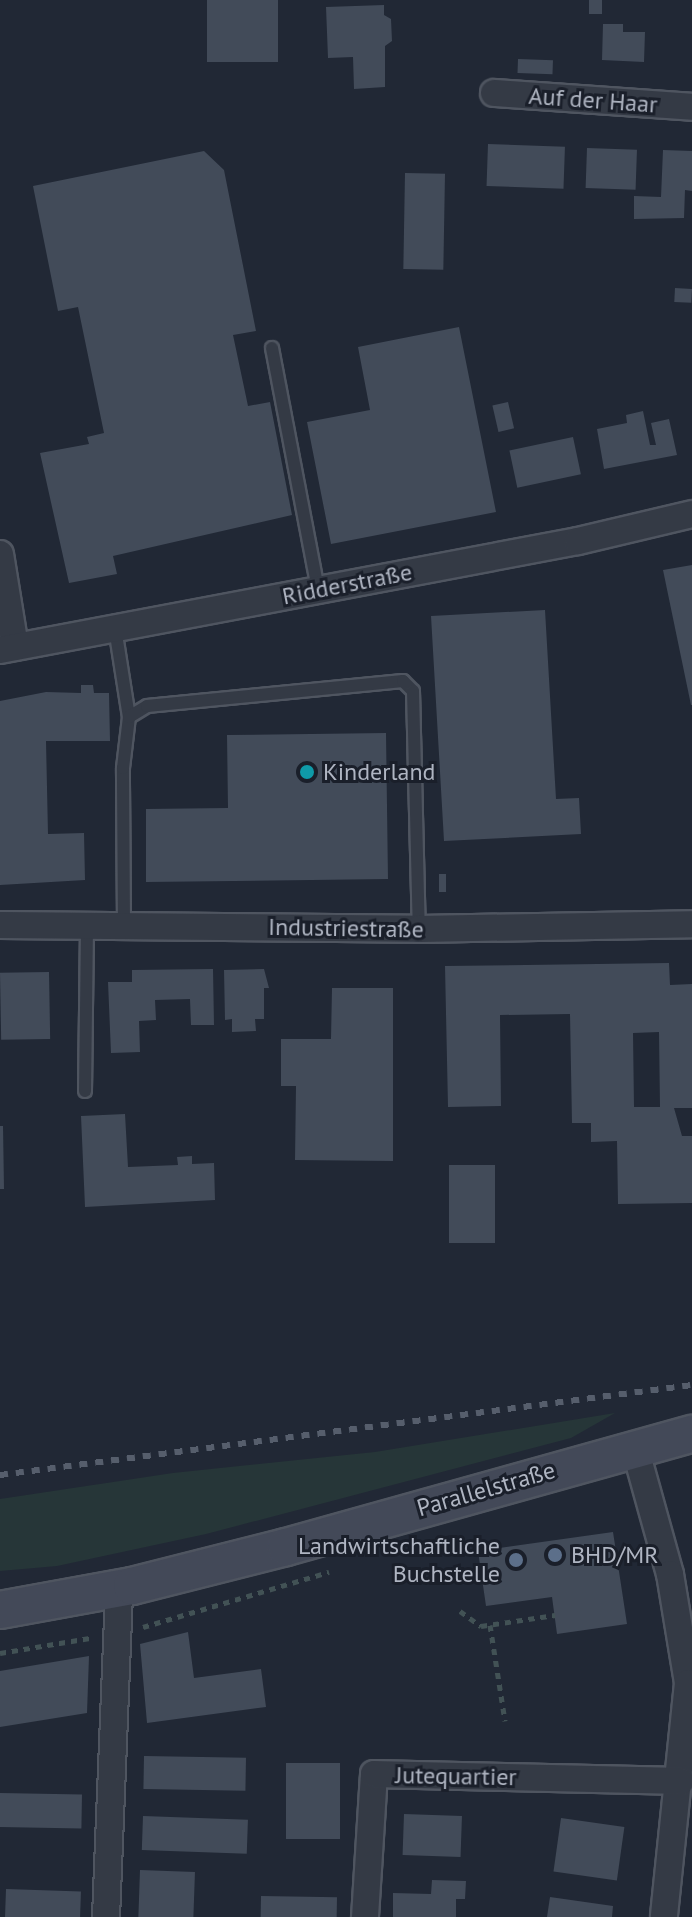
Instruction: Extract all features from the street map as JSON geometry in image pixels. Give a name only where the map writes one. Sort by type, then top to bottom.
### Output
[{"type":"main road","name":"Parallelstraße","points":[[0,1610],[119,1588],[286,1547],[692,1434]]},
{"type":"street","name":"Auf der Haar","points":[[494,93],[692,107]]},
{"type":"street","name":"Ridderstraße","points":[[7,648],[318,590],[692,514]]},
{"type":"street","points":[[0,554],[7,648]]},
{"type":"street","name":"Industriestraße","points":[[0,925],[419,929],[692,924]]},
{"type":"street","points":[[635,1448],[670,1574],[685,1667],[688,1752],[681,1781],[664,1917]]},
{"type":"street","points":[[106,1917],[119,1588]]},
{"type":"street","name":"Jutequartier","points":[[365,1917],[374,1774],[681,1781]]},
{"type":"lane","points":[[272,348],[318,590]]},
{"type":"lane","points":[[115,628],[129,717],[123,768],[124,924]]},
{"type":"lane","points":[[129,717],[147,706],[403,681],[413,691],[419,929]]},
{"type":"lane","points":[[85,1091],[87,924]]},
{"type":"path","points":[[460,1611],[481,1626],[555,1615]]},
{"type":"path","points":[[490,1625],[505,1721]]},
{"type":"shaded area","points":[[615,1413],[571,1438],[206,1534],[57,1566],[0,1571],[0,1499],[173,1473],[375,1452]]},
{"type":"building","points":[[207,0],[278,0],[278,62],[207,62]]},
{"type":"building","points":[[589,0],[602,0],[602,14],[589,14]]},
{"type":"building","points":[[384,5],[384,15],[391,19],[392,41],[385,46],[385,87],[354,89],[353,57],[328,58],[326,7]]},
{"type":"building","points":[[603,24],[623,24],[623,32],[645,32],[644,62],[602,60]]},
{"type":"building","points":[[518,59],[553,60],[552,74],[518,73]]},
{"type":"building","points":[[488,144],[565,147],[563,189],[487,186]]},
{"type":"building","points":[[587,148],[637,150],[636,190],[586,188]]},
{"type":"building","points":[[663,150],[692,151],[692,191],[685,190],[684,218],[634,219],[634,196],[661,197]]},
{"type":"building","points":[[204,151],[224,170],[256,331],[233,335],[248,406],[270,402],[292,515],[113,556],[117,574],[69,583],[40,453],[89,444],[87,437],[104,433],[78,307],[58,311],[33,186]]},
{"type":"building","points":[[405,173],[445,174],[443,270],[403,269]]},
{"type":"building","points":[[675,288],[692,289],[691,303],[674,302]]},
{"type":"building","points":[[459,327],[496,512],[331,544],[307,422],[370,410],[358,347]]},
{"type":"building","points":[[508,402],[514,428],[498,432],[492,406]]},
{"type":"building","points":[[643,411],[650,445],[656,445],[651,423],[669,419],[677,455],[604,469],[597,429],[627,423],[626,415]]},
{"type":"building","points":[[573,437],[581,474],[517,488],[509,451]]},
{"type":"building","points":[[692,565],[692,705],[691,705],[663,570]]},
{"type":"building","points":[[545,610],[556,799],[579,798],[581,834],[444,841],[431,616]]},
{"type":"building","points":[[81,685],[93,685],[94,693],[109,693],[110,741],[46,741],[48,834],[84,833],[85,880],[0,885],[0,701],[46,692],[81,693]]},
{"type":"building","name":"Kinderland","points":[[386,733],[388,879],[146,882],[146,809],[228,808],[227,735]]},
{"type":"building","points":[[439,874],[446,874],[446,892],[439,892]]},
{"type":"building","points":[[669,963],[670,985],[692,984],[692,1108],[674,1108],[682,1136],[692,1136],[692,1203],[618,1204],[617,1141],[591,1142],[591,1123],[572,1123],[570,1014],[500,1015],[501,1106],[448,1107],[445,966]],"holes":[[[659,1032],[660,1107],[634,1107],[633,1033]]]},
{"type":"building","points":[[213,969],[214,1025],[191,1025],[190,999],[155,1000],[156,1020],[139,1021],[140,1052],[111,1053],[108,982],[132,982],[132,970]]},
{"type":"building","points":[[264,969],[269,988],[264,988],[264,1019],[255,1019],[256,1031],[232,1032],[232,1019],[225,1020],[224,970]]},
{"type":"building","points":[[49,972],[50,1039],[1,1040],[0,973]]},
{"type":"building","points":[[332,988],[393,988],[393,1161],[295,1160],[296,1086],[281,1086],[281,1039],[331,1039]]},
{"type":"building","points":[[125,1114],[128,1167],[178,1165],[177,1157],[192,1156],[192,1164],[214,1163],[215,1200],[85,1207],[81,1116]]},
{"type":"building","points":[[0,1126],[3,1126],[4,1189],[0,1189]]},
{"type":"building","points":[[449,1165],[495,1165],[495,1243],[449,1243]]},
{"type":"building","points":[[613,1532],[627,1624],[557,1634],[552,1597],[486,1606],[478,1551]]},
{"type":"building","points":[[188,1632],[194,1678],[261,1669],[266,1707],[147,1723],[140,1644]]},
{"type":"building","points":[[89,1656],[87,1713],[0,1727],[0,1671]]},
{"type":"building","points":[[144,1756],[246,1758],[245,1791],[143,1789]]},
{"type":"building","points":[[286,1763],[340,1763],[340,1839],[286,1839]]},
{"type":"building","points":[[0,1793],[82,1794],[81,1828],[0,1827]]},
{"type":"building","points":[[404,1814],[462,1816],[461,1857],[403,1855]]},
{"type":"building","points":[[143,1816],[248,1820],[247,1854],[142,1850]]},
{"type":"building","points":[[561,1818],[624,1827],[617,1880],[553,1871]]},
{"type":"building","points":[[140,1870],[195,1872],[193,1917],[138,1917]]},
{"type":"building","points":[[432,1880],[466,1881],[465,1899],[456,1899],[456,1917],[393,1917],[393,1893],[431,1894]]},
{"type":"building","points":[[6,1889],[81,1892],[80,1917],[5,1917]]},
{"type":"building","points":[[261,1896],[337,1897],[337,1917],[261,1917]]},
{"type":"building","points":[[550,1897],[613,1906],[612,1917],[547,1917]]},
{"type":"railway","points":[[0,1475],[692,1385]]},
{"type":"place","name":"Kinderland","points":[[307,772]]},
{"type":"place","name":"BHD/MR","points":[[555,1555]]},
{"type":"place","name":"Landwirtschaftliche Buchstelle","points":[[516,1560]]}]
